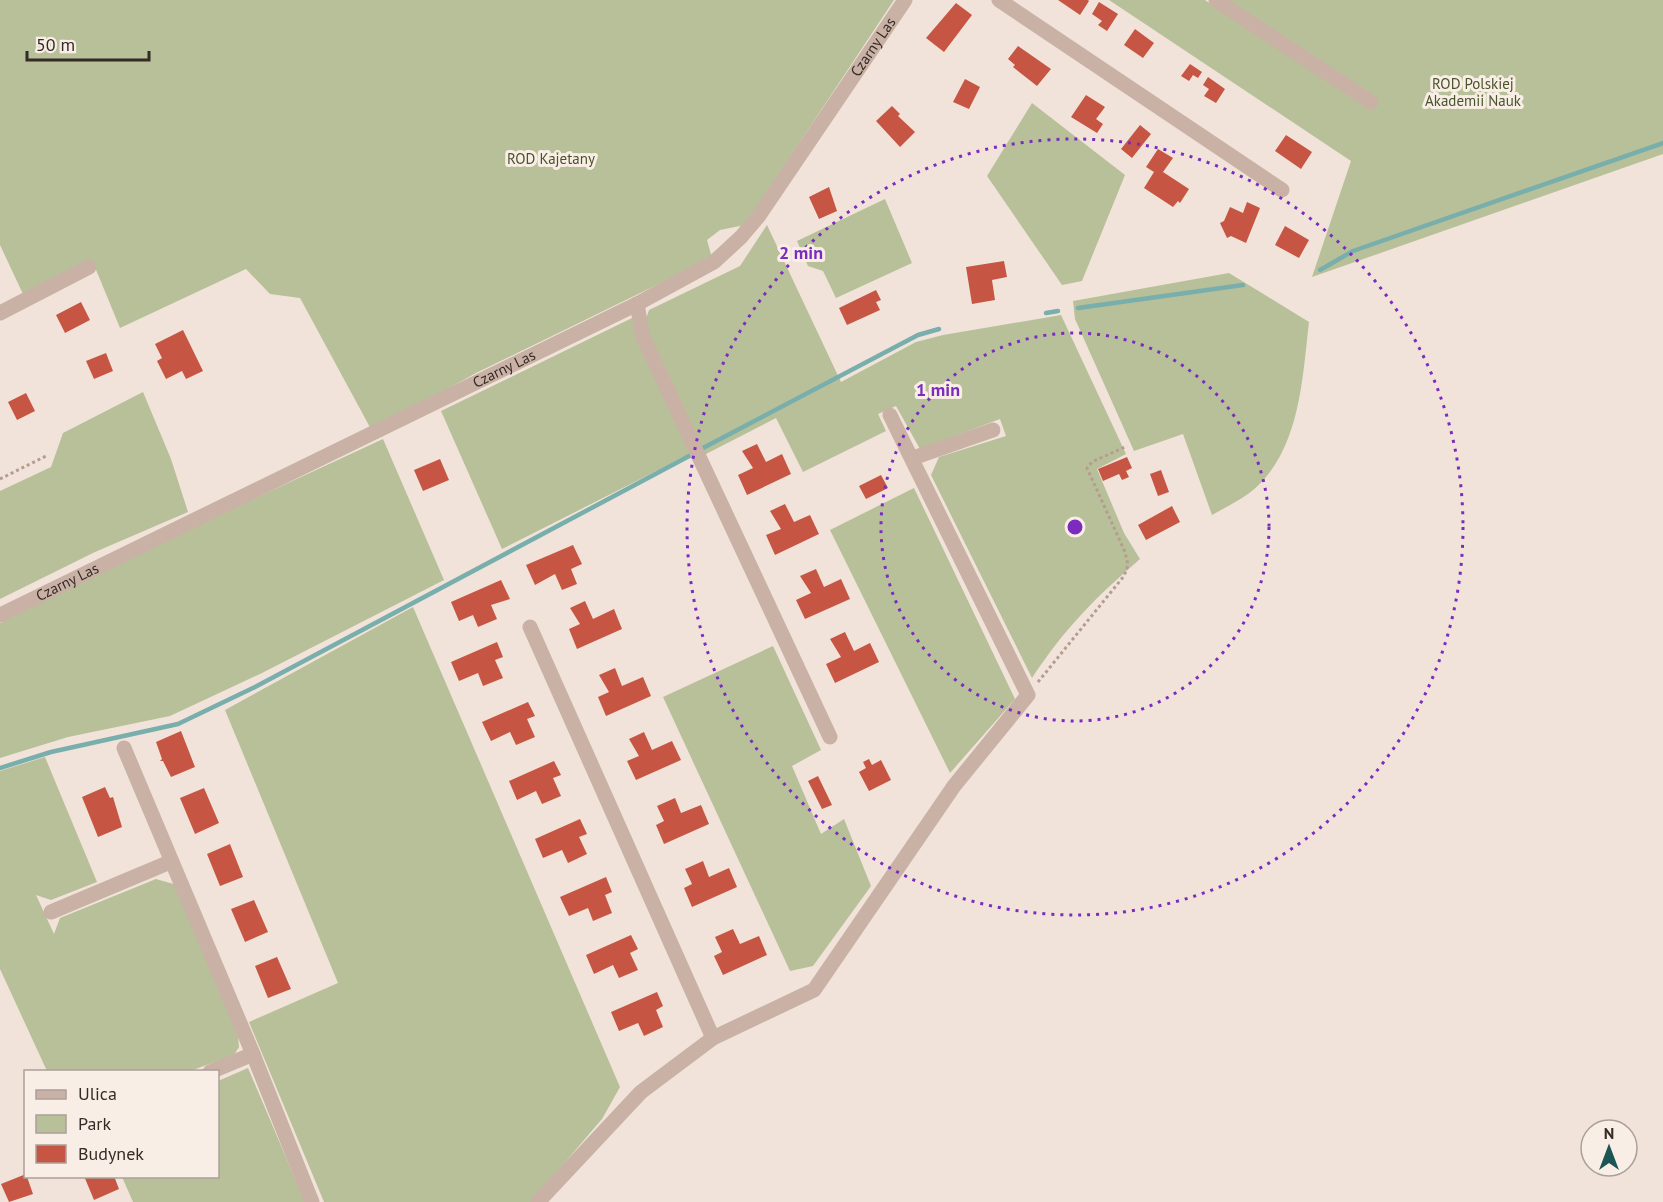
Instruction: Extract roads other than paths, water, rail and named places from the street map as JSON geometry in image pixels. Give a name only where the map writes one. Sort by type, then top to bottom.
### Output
[{"type":"street","name":"Czarny Las","points":[[0,615],[637,304],[714,262],[741,237],[758,217],[905,0]]},
{"type":"street","points":[[999,0],[1282,190]]},
{"type":"street","points":[[1216,0],[1371,102]]},
{"type":"street","points":[[0,313],[89,267]]},
{"type":"street","points":[[637,304],[644,337],[830,737]]},
{"type":"street","points":[[538,1202],[641,1092],[713,1038],[814,990],[954,786],[1028,695],[890,415]]},
{"type":"street","points":[[913,458],[993,430]]},
{"type":"street","points":[[530,627],[713,1038]]},
{"type":"street","points":[[124,748],[170,862],[253,1054],[312,1202]]},
{"type":"street","points":[[51,912],[170,862]]},
{"type":"street","points":[[213,1070],[253,1054]]},
{"type":"waterway","points":[[1320,270],[1353,251],[1663,143]]},
{"type":"waterway","points":[[1078,308],[1243,285]]},
{"type":"waterway","points":[[1046,313],[1058,311]]},
{"type":"waterway","points":[[703,448],[918,335],[939,329]]},
{"type":"waterway","points":[[0,768],[51,752],[178,724],[255,687],[693,454]]},
{"type":"park label","name":"ROD Polskiej Akademii Nauk","points":[[1473,92]]},
{"type":"park label","name":"ROD Kajetany","points":[[551,159]]}]
